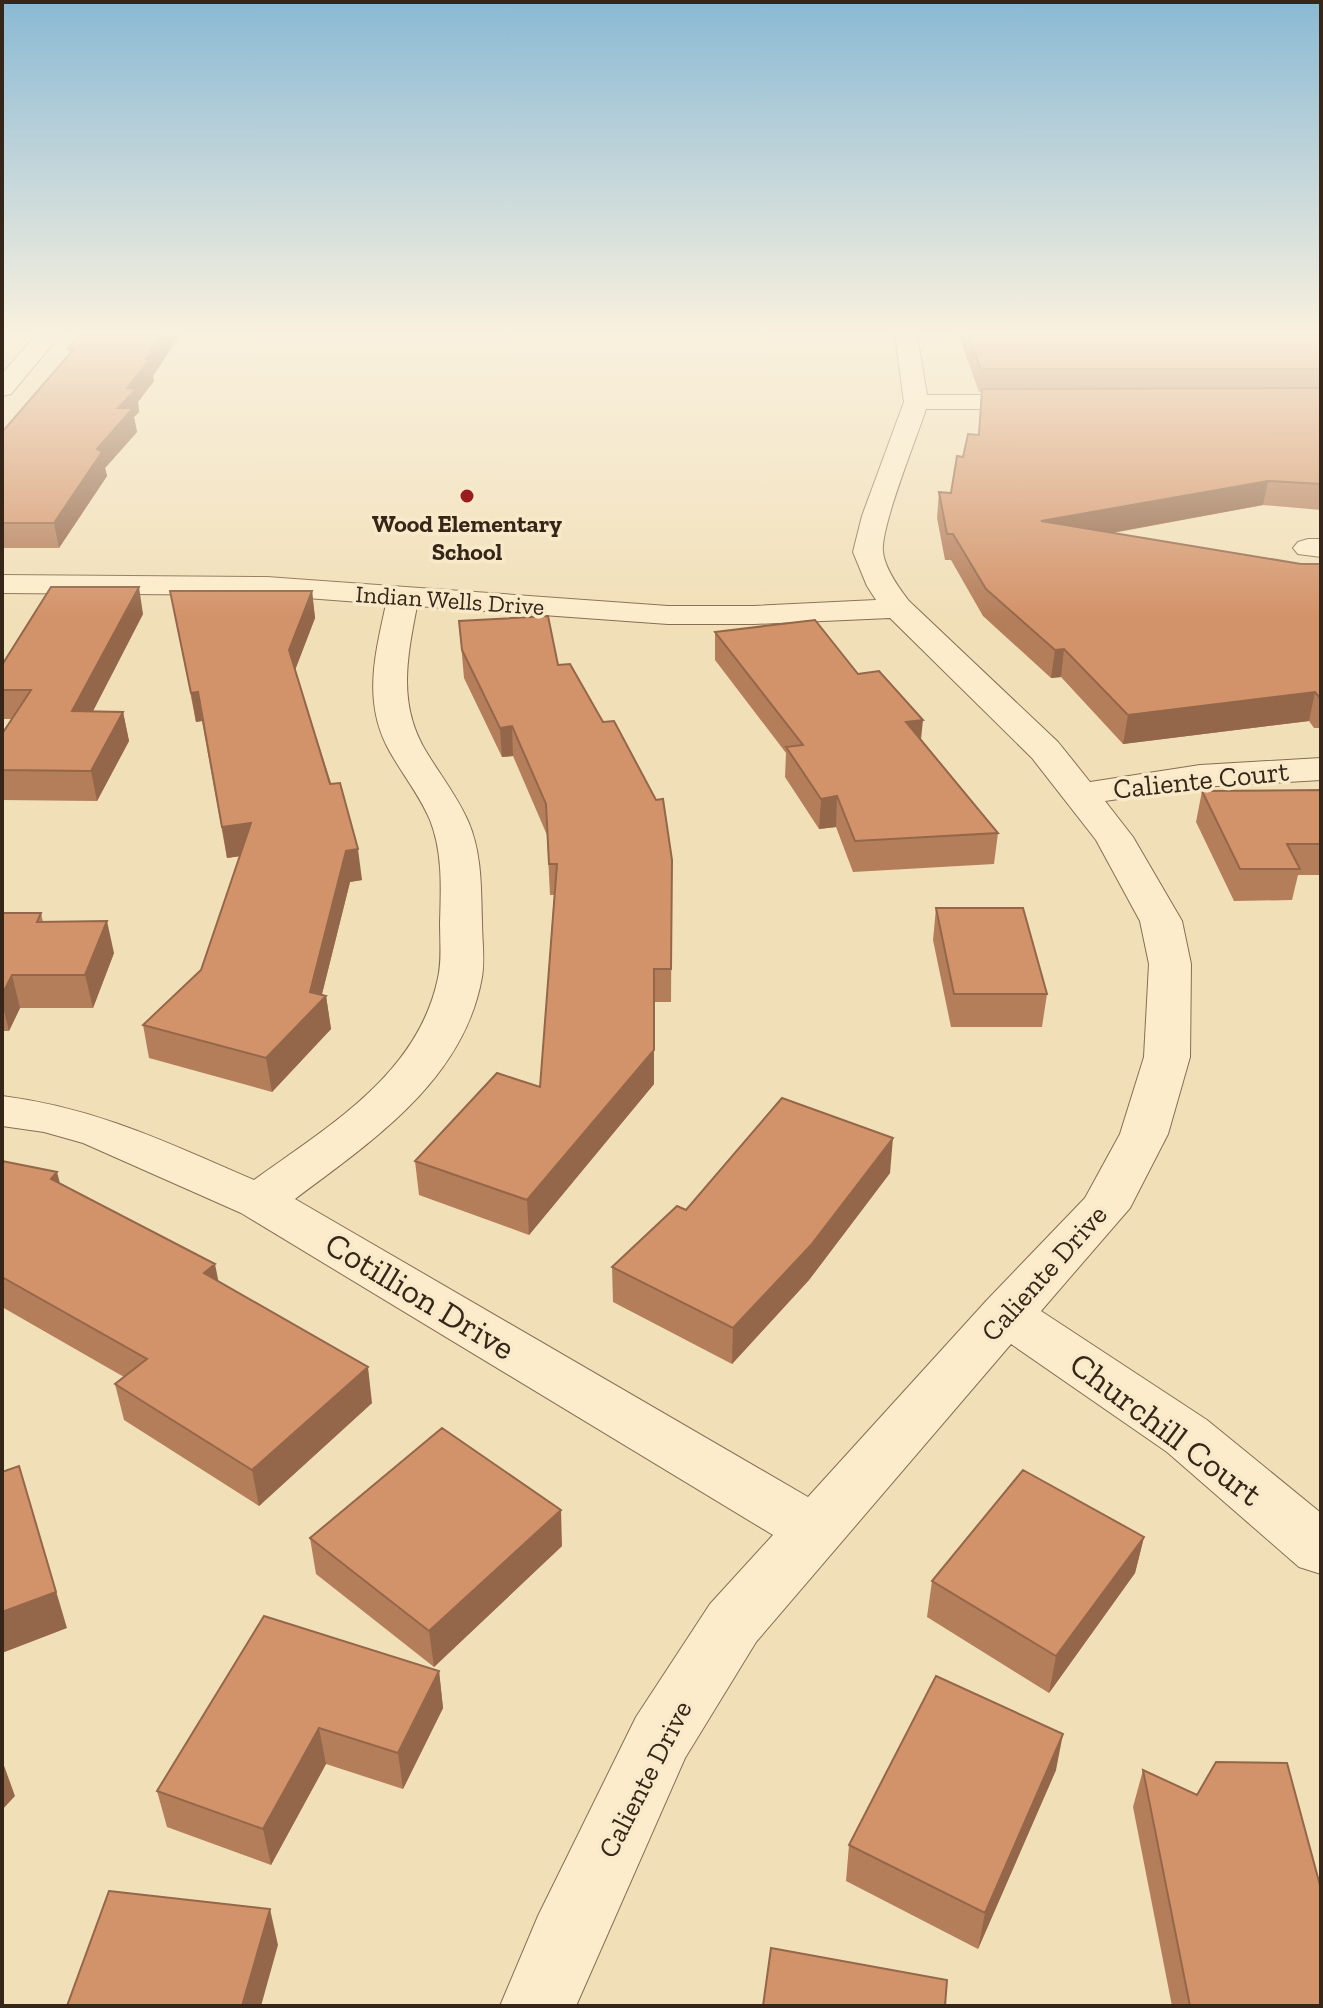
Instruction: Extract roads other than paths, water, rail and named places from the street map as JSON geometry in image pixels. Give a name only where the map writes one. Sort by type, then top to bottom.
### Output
[{"type":"street","name":"Caliente Drive","points":[[538,2006],[564,1942],[660,1738],[733,1623],[1006,1314],[1105,1208],[1144,1134],[1167,1057],[1170,964],[1161,921],[1114,837],[1045,750],[898,608],[882,586],[868,552],[876,516],[907,429]]},
{"type":"street","name":"Indian Wells Drive","points":[[5,589],[267,586],[668,615],[754,615],[898,608]]},
{"type":"street","points":[[259,1201],[369,1117],[417,1072],[443,1031],[460,978],[463,876],[449,818],[398,733],[389,708],[389,677],[403,596]]},
{"type":"street","name":"Caliente Court","points":[[1081,795],[1155,779],[1243,770],[1321,769]]},
{"type":"street","name":"Cotillion Drive","points":[[2,1111],[47,1117],[100,1132],[259,1201],[816,1531]]},
{"type":"street","name":"Churchill Court","points":[[1006,1314],[1187,1436],[1321,1549]]},
{"type":"place","name":"Wood Elementary School","points":[[467,496]]}]
